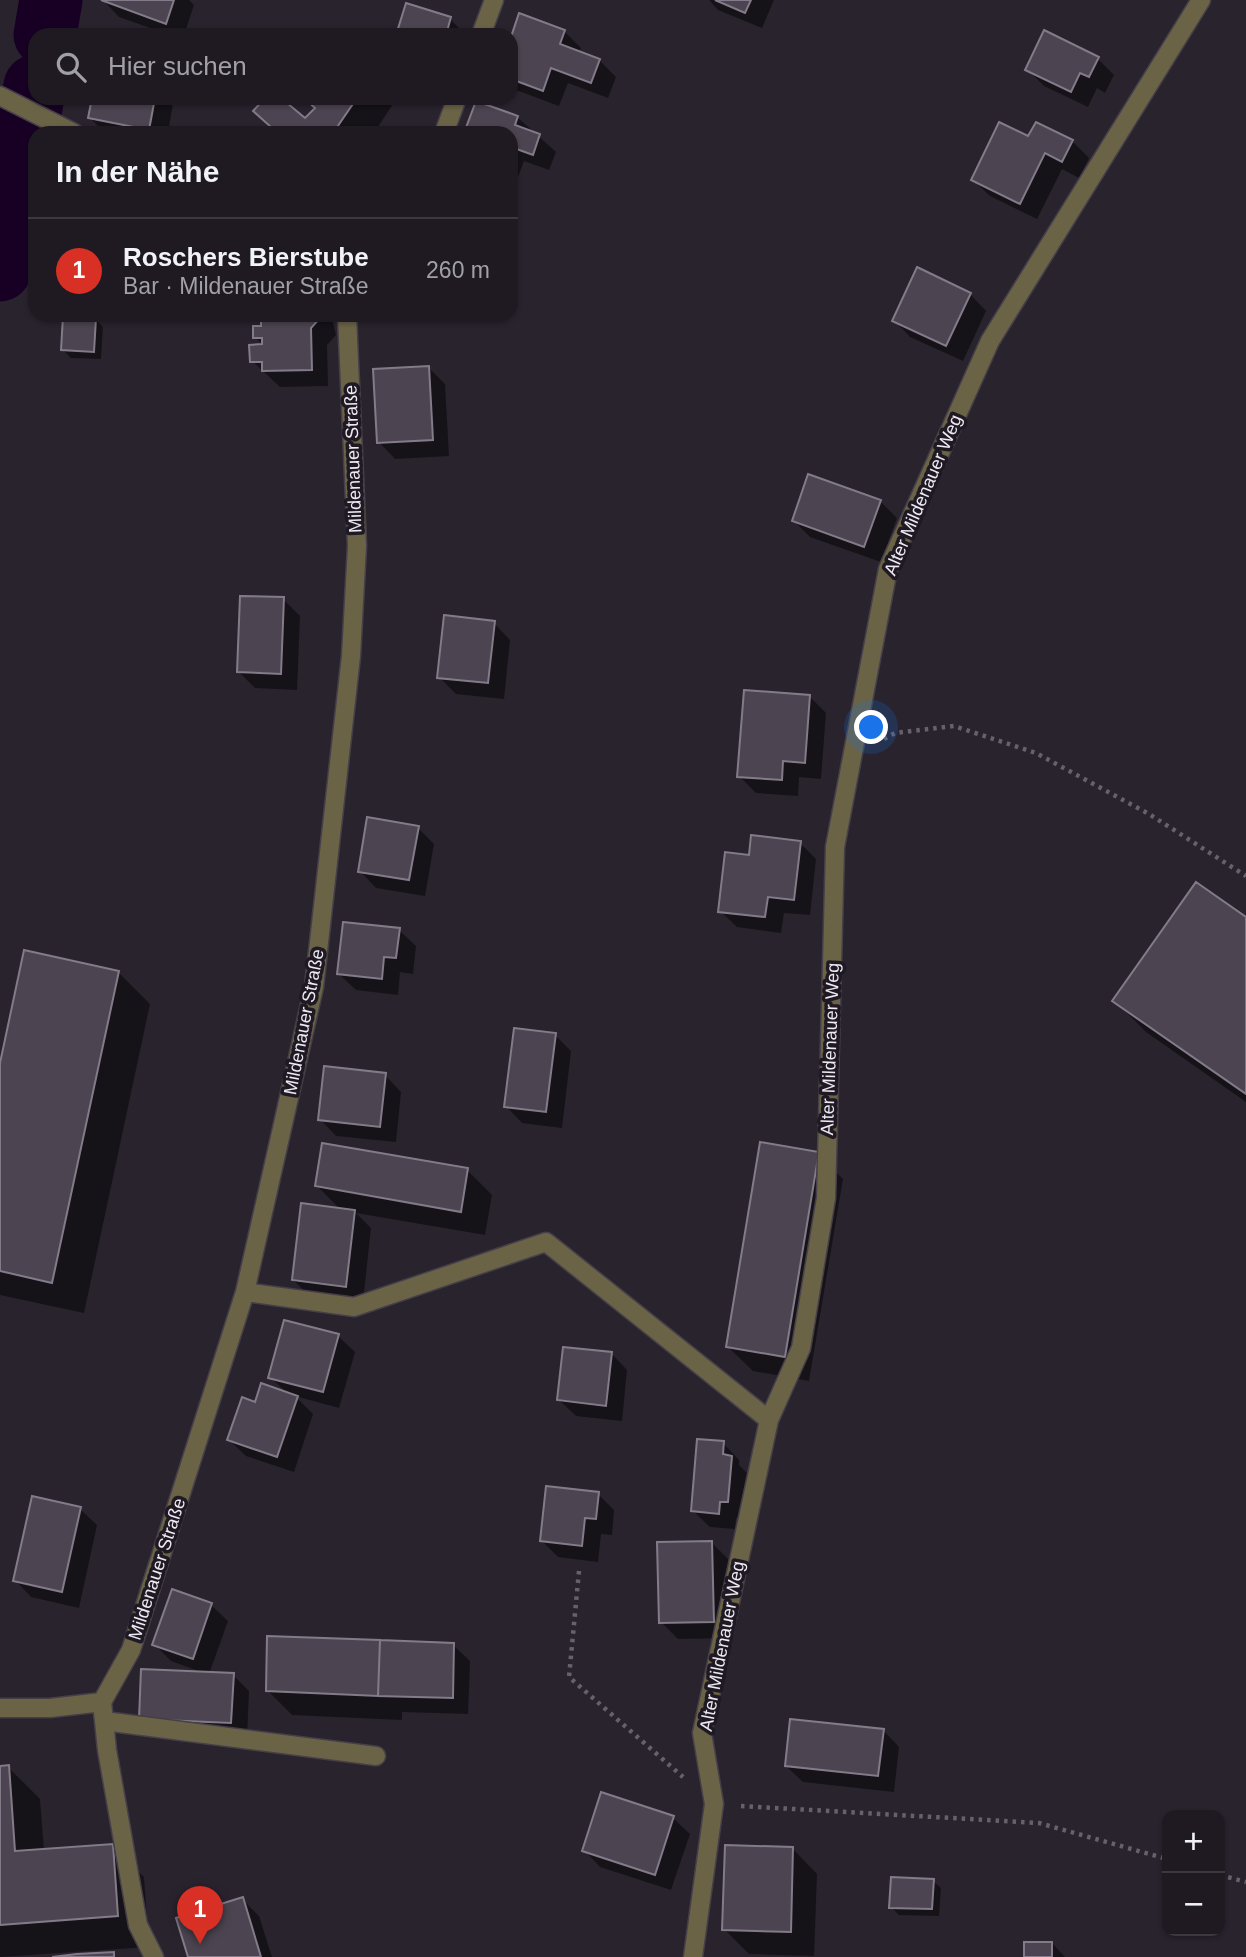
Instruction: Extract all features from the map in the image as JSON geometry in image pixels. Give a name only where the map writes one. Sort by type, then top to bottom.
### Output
[{"type":"street","points":[[484,28],[494,0]]},
{"type":"street","name":"Alter Mildenauer Weg","points":[[693,1957],[714,1804],[702,1733],[769,1420],[801,1348],[826,1198],[835,847],[888,569],[990,341],[1201,0]]},
{"type":"street","points":[[4,99],[57,126]]},
{"type":"street","points":[[447,126],[454,105]]},
{"type":"street","name":"Mildenauer Straße","points":[[102,1702],[131,1650],[245,1292],[314,987],[351,656],[356,546],[347,322]]},
{"type":"street","points":[[245,1292],[354,1307],[546,1242],[769,1420]]},
{"type":"street","points":[[0,1709],[50,1708],[102,1702],[109,1764],[138,1925],[155,1957]]},
{"type":"street","points":[[104,1721],[376,1756]]},
{"type":"path","points":[[852,757],[895,733],[954,726],[1036,753],[1149,814],[1246,876]]},
{"type":"path","points":[[579,1571],[569,1677],[714,1804],[1039,1823],[1162,1858]]},
{"type":"path","points":[[1225,1876],[1246,1882]]},
{"type":"building","points":[[101,0],[174,0],[166,24]]},
{"type":"building","points":[[715,0],[751,0],[745,13]]},
{"type":"building","points":[[406,3],[451,17],[448,28],[398,28]]},
{"type":"building","points":[[519,13],[565,30],[560,44],[600,59],[591,83],[551,68],[543,91],[518,82],[518,28],[514,28]]},
{"type":"building","points":[[1044,30],[1099,57],[1089,77],[1080,73],[1071,92],[1025,70]]},
{"type":"building","points":[[91,105],[154,105],[150,126],[129,126],[88,118]]},
{"type":"building","points":[[259,105],[289,105],[305,118],[315,108],[312,105],[352,105],[338,126],[270,126],[253,111]]},
{"type":"building","points":[[474,105],[487,105],[518,116],[515,125],[518,126],[467,126]]},
{"type":"building","points":[[999,122],[1028,136],[1036,122],[1073,140],[1062,162],[1045,153],[1020,204],[971,180]]},
{"type":"building","points":[[518,126],[540,134],[533,155],[518,150]]},
{"type":"building","points":[[917,267],[971,293],[946,346],[892,321]]},
{"type":"building","points":[[63,322],[96,322],[94,352],[61,350]]},
{"type":"building","points":[[261,322],[316,322],[311,328],[312,370],[262,371],[262,362],[250,362],[249,345],[262,344],[262,338],[253,338],[253,326],[261,326]]},
{"type":"building","points":[[429,366],[433,440],[377,443],[373,369]]},
{"type":"building","points":[[808,474],[881,500],[864,547],[792,521]]},
{"type":"building","points":[[240,596],[284,597],[281,674],[237,672]]},
{"type":"building","points":[[444,615],[495,621],[488,683],[437,678]]},
{"type":"building","points":[[744,690],[810,695],[805,763],[783,761],[782,780],[737,777]]},
{"type":"building","points":[[367,817],[419,826],[409,880],[358,872]]},
{"type":"building","points":[[751,835],[801,841],[794,900],[768,897],[765,917],[718,912],[725,852],[749,855]]},
{"type":"building","points":[[1196,882],[1246,917],[1246,1094],[1112,1001]]},
{"type":"building","points":[[343,922],[400,928],[396,958],[384,957],[382,979],[337,974]]},
{"type":"building","points":[[24,950],[119,971],[52,1283],[0,1271],[0,1063]]},
{"type":"building","points":[[514,1028],[556,1033],[546,1112],[504,1107]]},
{"type":"building","points":[[324,1066],[386,1073],[380,1127],[318,1120]]},
{"type":"building","points":[[760,1142],[819,1152],[785,1357],[726,1347]]},
{"type":"building","points":[[322,1143],[468,1168],[461,1212],[315,1186]]},
{"type":"building","points":[[301,1203],[355,1210],[346,1287],[292,1280]]},
{"type":"building","points":[[284,1320],[339,1334],[323,1392],[268,1378]]},
{"type":"building","points":[[563,1347],[612,1352],[606,1406],[557,1400]]},
{"type":"building","points":[[261,1383],[298,1396],[277,1457],[227,1440],[242,1397],[255,1402]]},
{"type":"building","points":[[697,1439],[724,1441],[723,1454],[732,1456],[728,1502],[720,1502],[719,1514],[691,1511]]},
{"type":"building","points":[[546,1486],[599,1492],[596,1519],[585,1518],[582,1546],[540,1541]]},
{"type":"building","points":[[32,1496],[81,1507],[62,1592],[13,1581]]},
{"type":"building","points":[[712,1541],[714,1622],[659,1623],[657,1542]]},
{"type":"building","points":[[172,1589],[212,1603],[193,1659],[152,1645]]},
{"type":"building","points":[[267,1636],[380,1640],[378,1696],[266,1691]]},
{"type":"building","points":[[380,1640],[454,1643],[453,1698],[378,1696]]},
{"type":"building","points":[[141,1669],[234,1673],[231,1723],[139,1719]]},
{"type":"building","points":[[790,1719],[884,1729],[878,1776],[785,1766]]},
{"type":"building","points":[[9,1765],[15,1851],[113,1844],[118,1916],[0,1925],[0,1766]]},
{"type":"building","points":[[601,1792],[674,1816],[655,1875],[582,1851]]},
{"type":"building","points":[[725,1845],[793,1847],[791,1932],[722,1930]]},
{"type":"building","points":[[891,1877],[934,1879],[932,1909],[889,1908]]},
{"type":"building","points":[[243,1897],[261,1957],[188,1957],[176,1918]]},
{"type":"building","points":[[1024,1942],[1052,1942],[1052,1957],[1024,1957]]},
{"type":"building","points":[[114,1952],[114,1957],[52,1957],[77,1954]]},
{"type":"waterway","points":[[46,28],[51,0]]},
{"type":"waterway","points":[[0,270],[31,105]]},
{"type":"place","name":"Roschers Bierstube","points":[[200,1944]]}]
